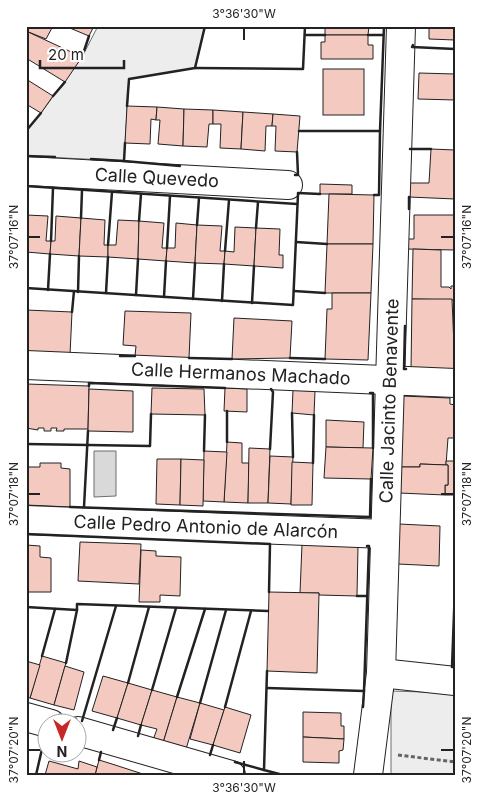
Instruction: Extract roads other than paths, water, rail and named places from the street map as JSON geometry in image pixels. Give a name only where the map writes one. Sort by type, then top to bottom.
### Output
[{"type":"street","name":"Calle Jacinto Benavente","points":[[369,763],[381,673],[401,26]]},
{"type":"street","name":"Calle Quevedo","points":[[26,171],[288,186]]},
{"type":"street","name":"Calle Hermanos Machado","points":[[26,365],[455,383]]},
{"type":"street","name":"Calle Pedro Antonio de Alarcón","points":[[26,520],[385,534]]},
{"type":"street","points":[[381,673],[455,681]]},
{"type":"street","points":[[88,734],[231,775]]}]
